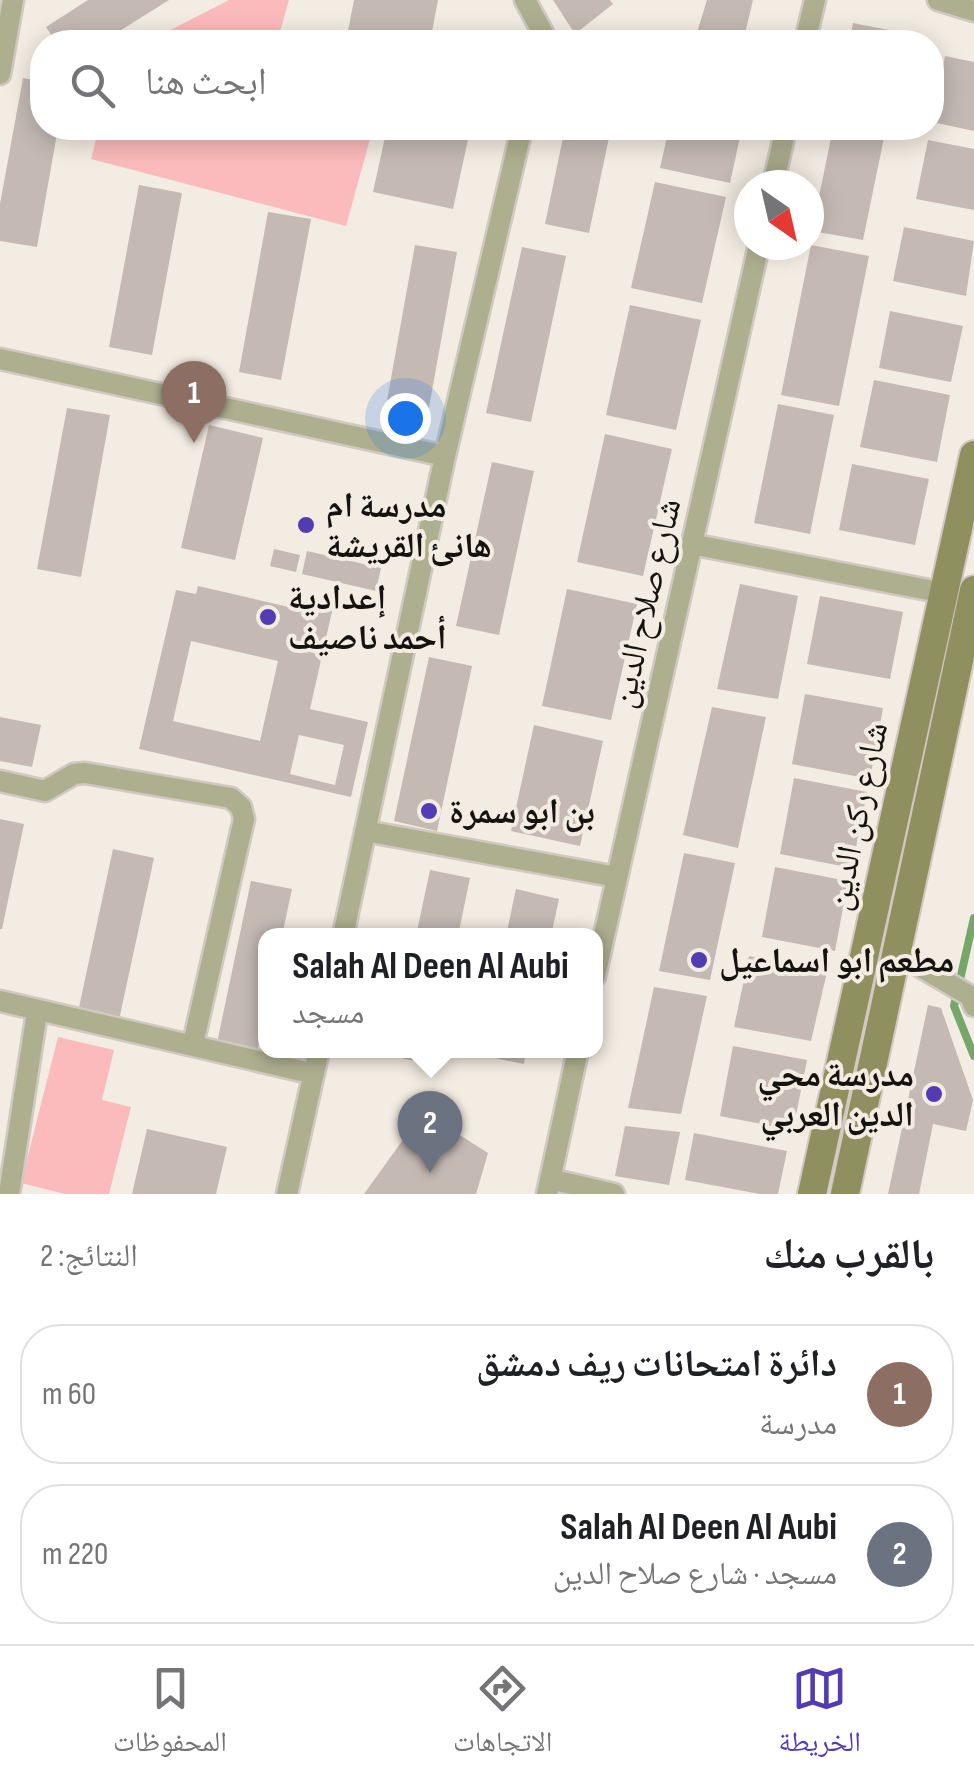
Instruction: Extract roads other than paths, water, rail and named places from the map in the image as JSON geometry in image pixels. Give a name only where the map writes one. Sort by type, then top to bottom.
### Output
[{"type":"main road","name":"شارع ركن الدين","points":[[812,1194],[974,455]]},
{"type":"main road","name":"شارع ركن الدين","points":[[846,1194],[974,590]]},
{"type":"street","points":[[0,74],[13,0]]},
{"type":"street","points":[[525,0],[541,30]]},
{"type":"street","points":[[808,30],[814,0]]},
{"type":"street","points":[[938,0],[974,11]]},
{"type":"street","points":[[345,928],[445,456],[519,140]]},
{"type":"street","points":[[776,170],[783,140]]},
{"type":"street","name":"شارع صلاح الدين","points":[[603,940],[756,260]]},
{"type":"street","points":[[0,359],[445,456]]},
{"type":"street","points":[[691,544],[944,593]]},
{"type":"street","points":[[0,781],[45,791],[74,774],[85,773],[232,798],[241,807],[244,819],[193,1044]]},
{"type":"street","points":[[365,832],[617,878]]},
{"type":"street","points":[[897,953],[948,981],[972,1001]]},
{"type":"street","points":[[0,1001],[314,1074]]},
{"type":"street","points":[[9,1194],[37,1012]]},
{"type":"street","points":[[287,1194],[317,1058]]},
{"type":"street","points":[[576,1058],[548,1187],[614,1194]]},
{"type":"waterway","points":[[974,918],[954,1006],[974,1056]]},
{"type":"place","name":"دائرة امتحانات ريف دمشق","points":[[194,443]]},
{"type":"place","name":"مدرسة ام هانئ القريشة","points":[[306,525]]},
{"type":"place","name":"إعدادية أحمد ناصيف","points":[[268,617]]},
{"type":"place","name":"بن ابو سمرة","points":[[429,811]]},
{"type":"place","name":"مطعم ابو اسماعيل","points":[[699,960]]},
{"type":"place","name":"مدرسة محي الدين العربي","points":[[934,1094]]},
{"type":"place","name":"Salah Al Deen Al Aubi","points":[[430,1173]]}]
